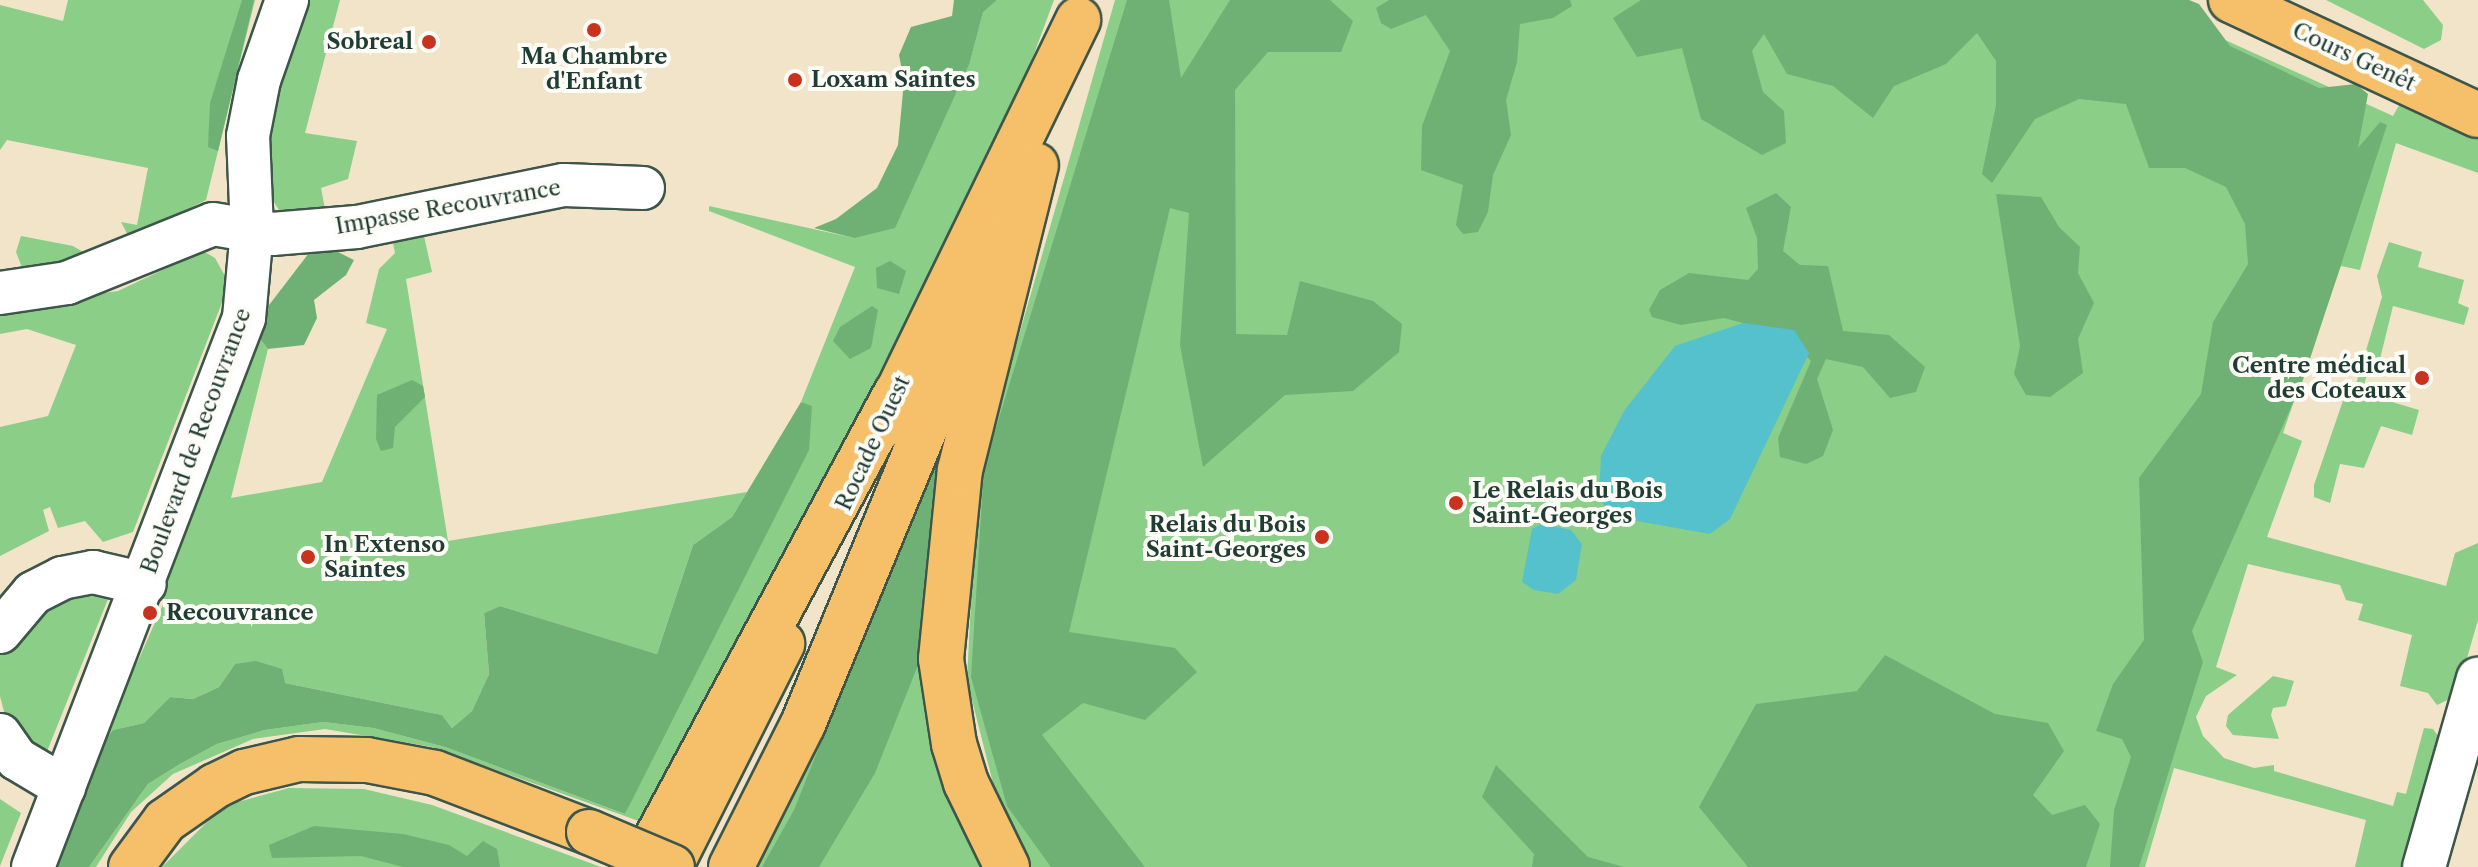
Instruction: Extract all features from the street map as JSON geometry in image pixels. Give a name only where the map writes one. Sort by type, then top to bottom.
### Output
[{"type":"main road","name":"Cours Genêt","points":[[2231,0],[2478,115]]},
{"type":"main road","points":[[1007,867],[966,783],[954,744],[941,659],[960,470],[1036,165],[1081,10]]},
{"type":"main road","name":"Rocade Ouest","points":[[671,867],[769,675],[896,393],[1081,10]]},
{"type":"main road","name":"Rocade Ouest","points":[[731,867],[809,710],[1036,165]]},
{"type":"main road","points":[[641,867],[896,393]]},
{"type":"main road","points":[[131,867],[165,821],[215,786],[244,772],[299,759],[367,760],[435,773],[671,867]]},
{"type":"street","name":"Boulevard de Recouvrance","points":[[33,867],[145,584],[244,318],[252,230],[248,136],[259,80],[287,0]]},
{"type":"street","name":"Impasse Recouvrance","points":[[0,293],[67,283],[213,224],[272,234],[357,227],[564,185],[643,188]]},
{"type":"street","points":[[0,632],[33,593],[62,578],[93,572],[145,584]]},
{"type":"street","points":[[2424,867],[2478,679]]},
{"type":"street","points":[[0,735],[17,759],[64,787]]},
{"type":"green space","points":[[68,0],[255,0],[206,200],[130,239],[121,222],[137,225],[148,168],[7,140],[0,150],[0,5],[63,21]]},
{"type":"green space","points":[[242,0],[254,0],[218,151],[208,147],[210,103]]},
{"type":"green space","points":[[304,0],[340,0],[305,133],[357,141],[348,179],[321,188],[325,209],[281,213],[268,193],[263,124]]},
{"type":"green space","points":[[954,0],[997,0],[983,12],[970,62],[895,228],[854,238],[814,228],[836,219],[877,188],[898,145],[904,81],[899,55],[911,27],[952,16]]},
{"type":"green space","points":[[997,0],[1054,0],[1009,121],[647,824],[432,747],[325,729],[253,739],[173,774],[131,812],[96,867],[89,867],[148,784],[180,764],[217,744],[265,730],[323,722],[373,728],[445,747],[625,814],[812,407],[801,402],[855,267],[709,211],[709,206],[854,238],[970,62],[983,11]]},
{"type":"green space","points":[[1115,0],[2137,0],[2393,116],[2402,100],[2478,135],[2478,173],[2396,143],[2360,270],[2341,266],[2283,433],[2302,441],[2267,537],[2446,586],[2455,553],[2478,543],[2478,620],[2456,696],[2437,705],[2428,693],[2400,686],[2412,635],[2358,620],[2363,604],[2346,600],[2340,585],[2248,564],[2216,667],[2237,675],[2206,696],[2196,717],[2203,736],[2224,758],[2254,768],[2274,765],[2274,771],[2393,806],[2397,792],[2406,794],[2424,728],[2433,729],[2444,744],[2410,867],[2355,867],[2366,820],[2174,768],[2145,867],[1031,867],[1000,811],[967,680],[977,482]]},
{"type":"green space","points":[[1127,0],[1169,0],[1181,78],[1230,0],[1330,0],[1353,21],[1341,52],[1268,52],[1235,90],[1236,334],[1287,335],[1300,281],[1373,301],[1402,324],[1399,352],[1353,391],[1285,395],[1203,467],[1180,345],[1189,213],[1170,208],[1069,632],[1175,648],[1197,672],[1145,720],[1083,703],[1042,735],[1145,867],[1051,867],[1007,806],[971,677],[984,467]]},
{"type":"green space","points":[[1389,0],[1570,0],[1572,6],[1553,18],[1520,24],[1517,62],[1506,100],[1511,135],[1493,175],[1488,212],[1478,232],[1463,234],[1456,225],[1463,185],[1421,170],[1422,126],[1450,51],[1426,15],[1391,29],[1381,23],[1376,8]]},
{"type":"green space","points":[[1641,0],[2189,0],[2199,4],[2230,46],[2319,88],[2356,84],[2368,94],[2358,148],[2380,122],[2387,125],[2303,380],[2192,631],[2203,662],[2139,867],[2110,867],[2114,810],[2131,757],[2122,739],[2096,731],[2113,684],[2144,640],[2139,478],[2201,394],[2213,322],[2248,264],[2245,224],[2226,187],[2185,168],[2149,168],[2126,104],[2079,99],[2035,119],[1992,183],[1982,174],[1996,105],[1996,61],[1977,33],[1946,64],[1894,86],[1873,118],[1833,86],[1787,74],[1764,34],[1752,51],[1763,92],[1784,111],[1786,143],[1762,155],[1701,119],[1682,48],[1637,57],[1613,18]]},
{"type":"green space","points":[[2326,0],[2423,0],[2443,25],[2441,40],[2424,49]]},
{"type":"green space","points":[[1776,193],[1791,207],[1783,251],[1800,265],[1828,266],[1843,331],[1889,335],[1925,367],[1916,392],[1890,398],[1863,367],[1826,359],[1817,379],[1833,430],[1823,456],[1806,464],[1780,457],[1778,438],[1811,361],[1785,334],[1724,318],[1681,325],[1652,317],[1649,310],[1660,290],[1689,273],[1748,280],[1758,269],[1757,238],[1746,208]]},
{"type":"green space","points":[[1996,194],[2041,197],[2059,227],[2080,247],[2078,273],[2094,303],[2078,339],[2083,373],[2050,397],[2026,395],[2014,374],[2020,346]]},
{"type":"green space","points":[[422,227],[432,272],[406,279],[448,541],[747,492],[732,517],[693,545],[657,654],[500,606],[484,613],[489,674],[472,711],[452,728],[442,715],[285,683],[235,664],[219,687],[193,699],[170,697],[144,723],[113,730],[86,763],[126,668],[137,663],[165,600],[154,595],[266,309],[260,339],[268,349],[231,498],[322,482],[387,329],[366,323],[379,269],[395,253],[391,233]]},
{"type":"green space","points":[[21,236],[73,246],[88,255],[23,270],[16,252]]},
{"type":"green space","points":[[2389,242],[2422,252],[2418,267],[2464,280],[2458,303],[2469,308],[2464,325],[2393,306],[2379,363],[2371,359],[2362,393],[2419,410],[2412,435],[2381,426],[2364,468],[2340,464],[2330,503],[2314,497],[2314,485],[2346,392],[2356,384],[2382,297],[2377,276]]},
{"type":"green space","points":[[330,248],[354,260],[346,275],[314,300],[317,318],[304,345],[268,349],[260,339],[266,309],[309,253]]},
{"type":"green space","points":[[203,251],[215,258],[225,276],[223,300],[133,532],[103,542],[85,521],[58,528],[50,507],[43,510],[49,531],[0,556],[0,427],[48,416],[76,345],[27,329],[0,334],[0,308],[118,291]]},
{"type":"green space","points":[[890,261],[906,271],[899,294],[877,288],[876,268]]},
{"type":"green space","points":[[872,306],[878,310],[871,348],[850,359],[833,341],[840,327]]},
{"type":"green space","points":[[412,380],[423,386],[425,397],[395,427],[393,448],[381,451],[376,439],[377,395]]},
{"type":"green space","points":[[801,402],[812,406],[809,450],[625,814],[445,747],[373,728],[323,722],[265,730],[217,744],[148,784],[89,867],[48,867],[86,763],[113,730],[144,723],[170,697],[193,699],[219,687],[235,664],[256,661],[282,669],[285,683],[442,715],[452,728],[472,711],[489,674],[484,613],[500,606],[657,654],[693,545],[732,517]]},
{"type":"green space","points":[[949,422],[929,610],[987,867],[754,867]]},
{"type":"green space","points":[[949,422],[924,650],[875,773],[819,867],[762,867],[794,810]]},
{"type":"green space","points":[[114,584],[44,759],[8,727],[0,696],[0,652],[30,602]]},
{"type":"green space","points":[[1885,655],[1995,714],[2048,723],[2064,751],[2033,795],[2052,815],[2085,805],[2100,824],[2086,867],[1748,867],[1699,807],[1756,704],[1857,691]]},
{"type":"green space","points":[[2273,676],[2294,681],[2286,706],[2273,708],[2271,715],[2279,739],[2233,735],[2226,726],[2228,715]]},
{"type":"green space","points":[[1496,765],[1588,857],[1624,867],[1532,867],[1534,854],[1482,797]]},
{"type":"green space","points":[[289,788],[364,789],[432,805],[601,867],[162,867],[223,806]]},
{"type":"green space","points":[[0,799],[21,813],[0,866]]},
{"type":"green space","points":[[314,826],[403,834],[449,845],[467,856],[483,841],[497,849],[500,867],[403,867],[361,856],[272,858],[269,845]]},
{"type":"water","points":[[1743,323],[1794,330],[1809,353],[1730,519],[1710,534],[1609,516],[1599,495],[1601,456],[1624,411],[1675,346]]},
{"type":"water","points":[[1542,524],[1571,530],[1582,544],[1576,580],[1558,594],[1534,590],[1522,582],[1532,529]]},
{"type":"place","name":"Ma Chambre d'Enfant","points":[[594,30]]},
{"type":"place","name":"Sobreal","points":[[429,42]]},
{"type":"place","name":"Loxam Saintes","points":[[795,80]]},
{"type":"place","name":"Centre médical des Coteaux","points":[[2422,378]]},
{"type":"place","name":"Le Relais du Bois Saint-Georges","points":[[1456,503]]},
{"type":"place","name":"Relais du Bois Saint-Georges","points":[[1322,537]]},
{"type":"place","name":"In Extenso Saintes","points":[[308,557]]},
{"type":"place","name":"Recouvrance","points":[[150,613]]}]
